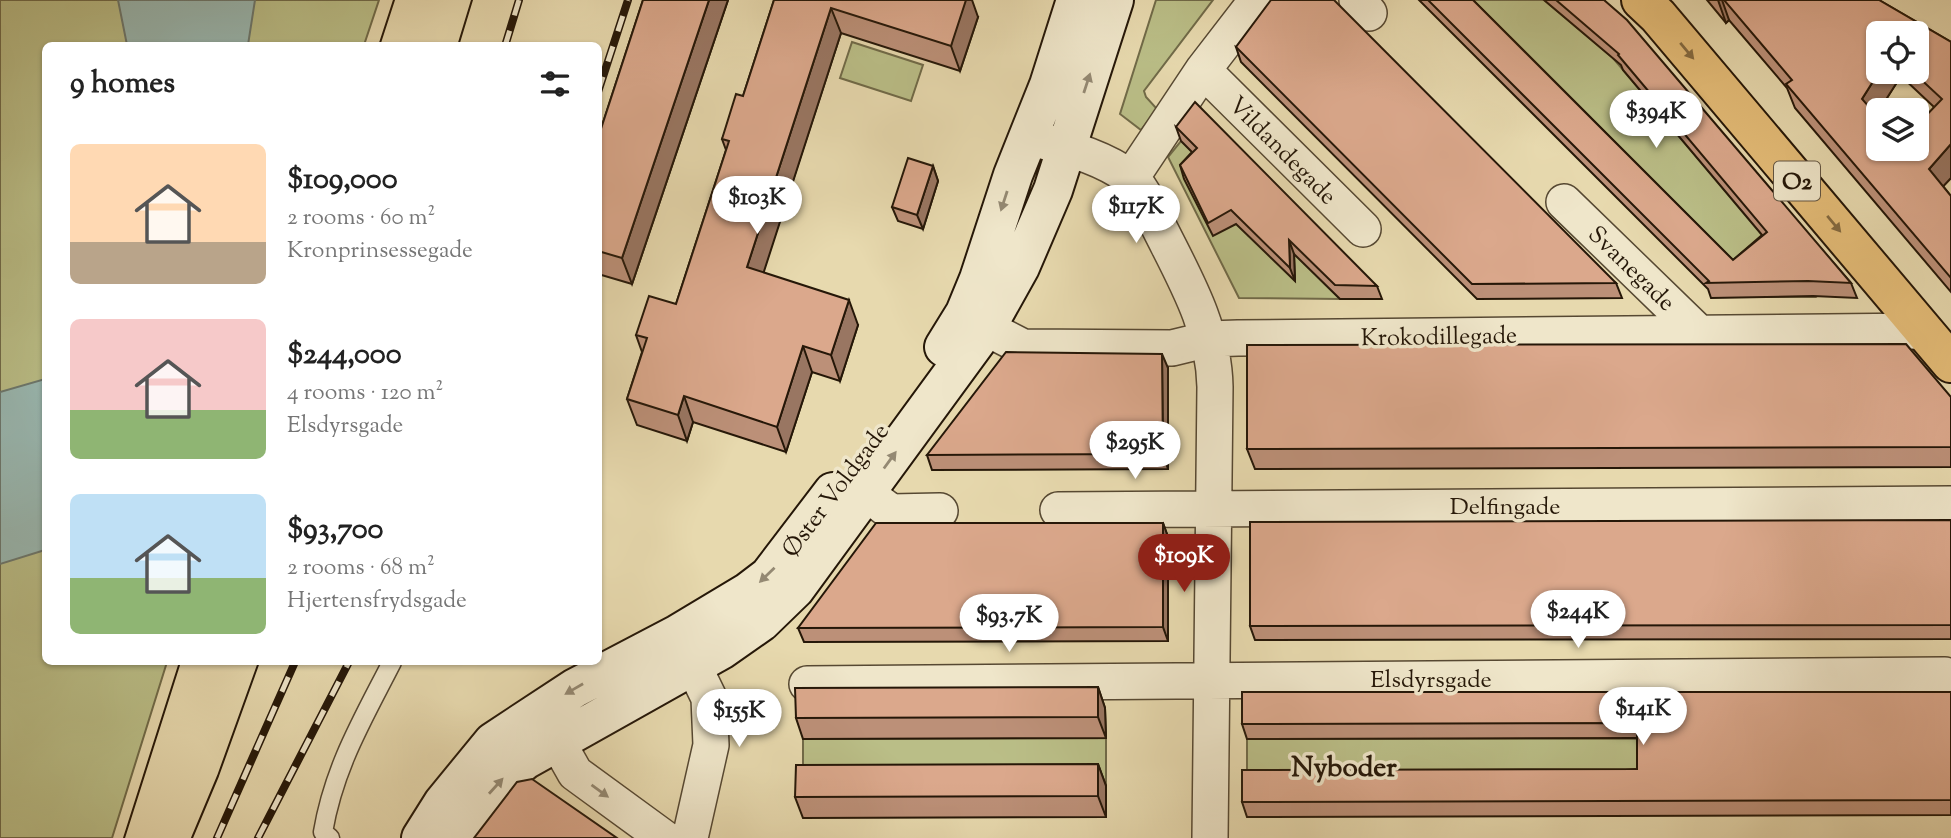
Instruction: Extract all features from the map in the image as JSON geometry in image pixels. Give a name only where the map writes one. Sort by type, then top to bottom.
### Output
[{"type":"main road","name":"O2","points":[[1641,0],[1658,16],[1951,363]]},
{"type":"street","name":"Øster Voldgade","points":[[976,321],[979,279],[1013,175],[1049,85],[1076,0]]},
{"type":"street","name":"Øster Voldgade","points":[[453,838],[500,780],[525,760],[694,667],[761,622],[795,589],[866,493],[976,321],[1020,267],[1053,190],[1114,0]]},
{"type":"street","points":[[1131,178],[1203,71],[1257,0]]},
{"type":"street","name":"Vildandegade","points":[[1203,71],[1363,229]]},
{"type":"street","points":[[1029,137],[1104,162],[1131,178],[1198,305],[1209,339],[1216,387],[1212,508],[1210,838]]},
{"type":"street","name":"Svanegade","points":[[1564,202],[1700,334]]},
{"type":"street","name":"Øster Voldgade","points":[[421,838],[443,803],[493,742],[575,688],[678,634],[748,592],[769,576],[952,336],[976,321]]},
{"type":"street","name":"Krokodillegade","points":[[976,321],[1023,348],[1172,348],[1209,339],[1924,331]]},
{"type":"street","points":[[866,493],[891,512],[940,511]]},
{"type":"street","name":"Delfingade","points":[[1058,510],[1951,504]]},
{"type":"street","points":[[690,838],[711,745],[709,698],[694,667]]},
{"type":"street","name":"Elsdyrsgade","points":[[807,684],[1945,675]]},
{"type":"street","points":[[557,741],[575,773],[664,838]]},
{"type":"lane","points":[[330,838],[323,832],[328,798],[344,756],[390,665]]},
{"type":"green space","points":[[0,0],[379,0],[365,42],[42,42],[42,665],[166,665],[112,838],[0,838]]},
{"type":"green space","points":[[1156,0],[1213,0],[1144,91],[1157,109],[1141,130],[1120,114]]},
{"type":"green space","points":[[1464,0],[1544,0],[1613,58],[1815,297],[1760,297]]},
{"type":"green space","points":[[852,42],[923,65],[911,101],[840,78]]},
{"type":"green space","points":[[1181,141],[1340,299],[1239,298],[1168,157]]},
{"type":"green space","points":[[1106,738],[1106,786],[803,786],[803,739]]},
{"type":"green space","points":[[1951,738],[1951,783],[1247,785],[1247,739]]},
{"type":"water","points":[[118,0],[255,0],[248,42],[126,42]]},
{"type":"water","points":[[42,380],[42,551],[0,564],[0,392]]},
{"type":"building","points":[[643,0],[709,0],[622,258],[602,252],[602,126]]},
{"type":"building","points":[[774,0],[966,0],[951,46],[831,8],[747,267],[849,300],[831,355],[803,346],[777,427],[684,396],[678,415],[627,399],[647,338],[636,335],[649,296],[676,304],[729,141],[722,139],[736,94],[743,96]]},
{"type":"building","points":[[1271,0],[1334,0],[1616,283],[1472,284],[1236,47]]},
{"type":"building","points":[[1428,0],[1473,0],[1733,260],[1767,232],[1619,54],[1556,0],[1604,0],[1627,20],[1851,283],[1706,283],[1709,281]]},
{"type":"building","points":[[1724,0],[1879,0],[1915,21],[1866,21],[1866,84],[1871,84],[1862,99],[1866,104],[1866,161],[1929,161],[1929,112],[1942,99],[1926,84],[1929,84],[1929,29],[1951,42],[1951,144],[1929,169],[1951,196],[1951,278],[1786,84],[1792,80]]},
{"type":"building","points":[[1195,102],[1377,286],[1335,285],[1289,240],[1290,268],[1231,210],[1208,223],[1180,165],[1197,148],[1176,127]]},
{"type":"building","points":[[908,158],[933,166],[917,215],[892,207]]},
{"type":"building","points":[[1906,344],[1951,397],[1951,447],[1247,449],[1247,345]]},
{"type":"building","points":[[1006,352],[1162,354],[1163,454],[927,455]]},
{"type":"building","points":[[1951,520],[1951,625],[1250,626],[1250,522]]},
{"type":"building","points":[[876,523],[1163,523],[1163,627],[798,628]]},
{"type":"building","points":[[1098,687],[1098,717],[796,718],[795,688]]},
{"type":"building","points":[[1242,692],[1951,692],[1951,800],[1242,802],[1242,770],[1637,769],[1637,723],[1242,724]]},
{"type":"building","points":[[1098,764],[1098,796],[795,797],[796,765]]},
{"type":"building","points":[[532,779],[617,838],[474,838],[517,782]]},
{"type":"tram line","points":[[380,42],[394,0]]},
{"type":"tram line","points":[[459,42],[472,0]]},
{"type":"tram line","points":[[124,838],[179,665]]},
{"type":"tram line","points":[[192,838],[218,776],[258,665]]},
{"type":"railway","points":[[506,42],[519,0]]},
{"type":"railway","points":[[602,80],[628,0]]},
{"type":"railway","points":[[217,838],[294,665]]},
{"type":"railway","points":[[258,838],[347,665]]},
{"type":"district","name":"Nyboder","points":[[1344,766]]}]
